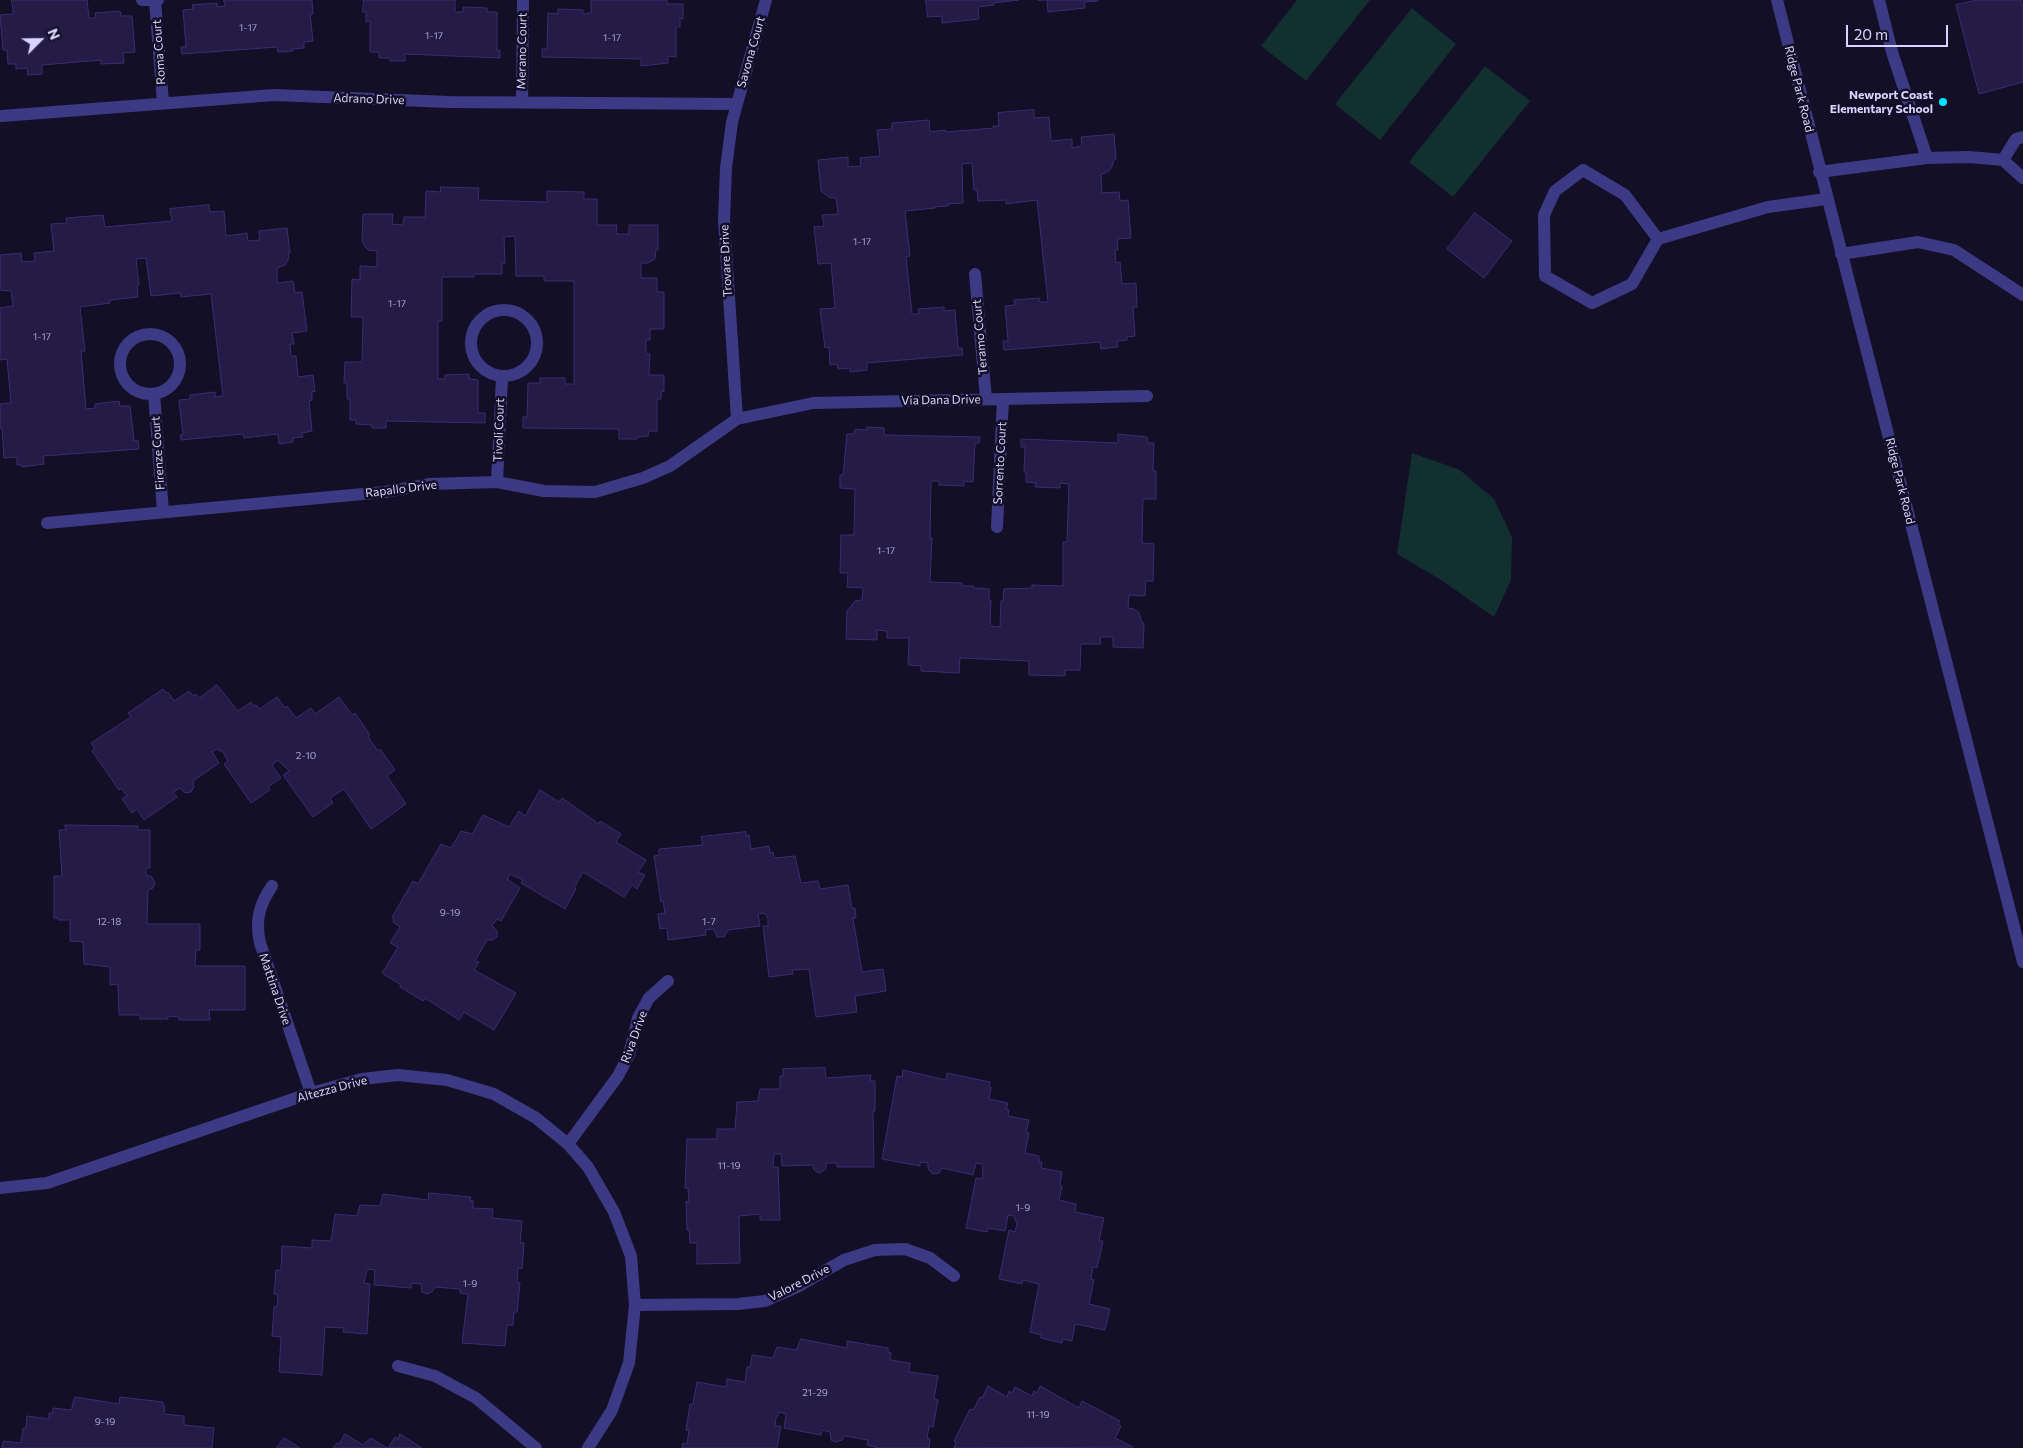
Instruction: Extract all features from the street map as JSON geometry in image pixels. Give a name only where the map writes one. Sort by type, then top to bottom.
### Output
[{"type":"street","name":"Roma Court","points":[[142,0],[157,1],[163,103]]},
{"type":"street","name":"Merano Court","points":[[522,0],[522,102]]},
{"type":"street","name":"Savona Court","points":[[737,104],[766,0]]},
{"type":"street","name":"Ridge Park Road","points":[[1777,0],[1819,172],[2023,962]]},
{"type":"street","points":[[1879,0],[1892,52],[1927,158]]},
{"type":"street","name":"Adrano Drive","points":[[2,116],[274,95],[432,101],[737,104]]},
{"type":"street","name":"Trovare Drive","points":[[736,419],[724,220],[726,168],[737,104]]},
{"type":"street","points":[[2003,160],[2016,138],[2023,137]]},
{"type":"street","points":[[1819,172],[1927,158],[1969,156],[2003,160],[2023,178]]},
{"type":"street","points":[[1658,239],[1625,195],[1582,170],[1555,192],[1544,215],[1545,276],[1592,303],[1632,284],[1658,239],[1768,207],[1826,199]]},
{"type":"street","points":[[1841,254],[1918,242],[1954,250],[2023,296]]},
{"type":"street","name":"Teramo Court","points":[[975,274],[986,399]]},
{"type":"street","points":[[507,309],[519,313],[530,321],[536,332],[538,346],[534,358],[526,369],[515,376],[502,377],[489,373],[479,365],[472,354],[470,341],[474,328],[482,317],[493,311],[507,309]]},
{"type":"street","points":[[145,334],[157,335],[168,340],[176,349],[180,360],[179,372],[174,382],[165,390],[154,394],[142,393],[132,388],[124,380],[120,368],[121,356],[126,346],[134,338],[145,334]]},
{"type":"street","name":"Tivoli Court","points":[[497,482],[502,377]]},
{"type":"street","name":"Firenze Court","points":[[154,394],[163,512]]},
{"type":"street","name":"Via Dana Drive","points":[[736,419],[813,403],[1147,396]]},
{"type":"street","name":"Sorrento Court","points":[[997,527],[1003,399]]},
{"type":"street","name":"Rapallo Drive","points":[[47,522],[375,493],[430,484],[497,482],[544,491],[595,492],[643,478],[670,466],[736,419]]},
{"type":"street","name":"Mattina Drive","points":[[272,886],[261,902],[257,929],[260,944],[311,1093]]},
{"type":"street","name":"Riva Drive","points":[[568,1144],[618,1076],[629,1055],[638,1018],[649,998],[668,981]]},
{"type":"street","name":"Altezza Drive","points":[[0,1188],[47,1183],[311,1093],[371,1078],[398,1075],[447,1080],[494,1094],[536,1118],[568,1144],[588,1168],[614,1212],[631,1256],[635,1305],[629,1363],[612,1410],[588,1448]]},
{"type":"street","name":"Valore Drive","points":[[635,1305],[738,1304],[765,1301],[797,1287],[844,1260],[875,1250],[905,1249],[930,1258],[954,1276]]},
{"type":"street","points":[[398,1366],[435,1376],[476,1398],[536,1448]]},
{"type":"green space","points":[[1297,0],[1370,0],[1306,81],[1261,46]]},
{"type":"green space","points":[[1412,8],[1456,44],[1380,140],[1335,104]]},
{"type":"green space","points":[[1485,66],[1530,101],[1453,197],[1409,162]]},
{"type":"green space","points":[[1412,453],[1460,470],[1494,499],[1512,537],[1511,580],[1494,617],[1441,580],[1397,554]]},
{"type":"building","points":[[12,0],[87,0],[89,18],[96,18],[95,13],[120,11],[121,16],[132,16],[135,52],[123,53],[124,63],[101,64],[101,60],[42,65],[42,74],[28,75],[27,68],[16,69],[16,64],[8,64],[7,50],[3,50],[0,15],[13,14]]},
{"type":"building","points":[[224,0],[312,0],[313,14],[310,14],[313,41],[304,42],[304,48],[292,49],[293,51],[278,52],[277,47],[182,54],[181,47],[186,47],[183,10],[193,9],[192,5],[217,3],[217,7],[225,6]]},
{"type":"building","points":[[364,0],[455,0],[455,12],[463,12],[463,7],[487,8],[487,12],[497,12],[497,51],[500,50],[500,58],[405,54],[405,61],[390,61],[390,58],[379,58],[379,52],[370,52],[370,21],[366,22],[366,12],[363,12]]},
{"type":"building","points":[[591,0],[667,0],[667,4],[683,4],[683,19],[680,18],[680,27],[676,27],[676,57],[668,56],[668,63],[641,66],[641,59],[542,57],[542,49],[547,49],[548,13],[558,14],[558,9],[583,10],[583,14],[591,13]]},
{"type":"building","points":[[926,0],[1019,0],[978,7],[979,19],[942,23],[942,16],[928,17]]},
{"type":"building","points":[[1047,0],[1098,1],[1084,2],[1085,8],[1048,12]]},
{"type":"building","points":[[1977,0],[2021,0],[2023,8],[2023,82],[1979,94],[1956,5]]},
{"type":"building","points":[[1034,110],[1034,118],[1049,117],[1051,141],[1072,139],[1072,148],[1082,146],[1081,137],[1114,134],[1116,159],[1114,159],[1109,171],[1101,175],[1102,193],[1119,192],[1120,201],[1128,200],[1131,238],[1117,239],[1118,250],[1115,250],[1116,263],[1120,262],[1122,284],[1136,283],[1137,307],[1133,307],[1135,336],[1127,337],[1127,340],[1117,341],[1118,347],[1101,349],[1100,342],[1004,350],[1003,341],[1008,341],[1005,306],[1015,305],[1014,300],[1039,298],[1040,302],[1048,302],[1037,200],[1006,204],[1006,200],[978,201],[977,190],[974,190],[972,163],[962,164],[963,203],[905,211],[910,256],[906,257],[912,314],[919,314],[918,309],[944,307],[944,311],[955,310],[958,348],[962,348],[963,355],[867,363],[867,370],[850,372],[850,368],[838,369],[837,364],[830,365],[829,347],[825,348],[820,309],[835,308],[831,263],[818,264],[814,227],[824,226],[822,215],[838,214],[836,198],[830,198],[821,191],[818,160],[848,157],[848,167],[861,166],[860,158],[880,156],[877,130],[892,129],[892,123],[929,120],[930,132],[994,128],[993,126],[999,126],[998,113]]},
{"type":"building","points":[[441,187],[479,188],[478,200],[547,202],[547,191],[584,192],[584,199],[597,199],[597,225],[617,225],[616,234],[629,234],[629,225],[658,225],[658,250],[656,249],[655,259],[648,263],[641,263],[641,278],[657,278],[657,292],[664,292],[664,329],[650,329],[650,340],[646,340],[646,354],[650,354],[649,375],[664,375],[664,391],[661,392],[661,399],[657,399],[657,431],[649,431],[648,436],[637,437],[637,439],[619,439],[619,429],[523,428],[523,417],[527,417],[528,383],[540,383],[540,378],[565,378],[565,384],[574,384],[574,281],[544,281],[544,276],[516,276],[515,236],[504,237],[505,263],[502,263],[502,274],[474,274],[474,277],[442,277],[442,321],[438,321],[438,379],[445,379],[445,375],[469,374],[469,379],[478,380],[478,413],[485,413],[485,423],[386,421],[386,428],[372,428],[372,425],[356,424],[356,420],[350,420],[350,399],[347,399],[347,383],[344,383],[345,362],[362,362],[363,317],[351,317],[352,279],[360,280],[360,266],[377,267],[377,251],[368,250],[362,242],[363,214],[393,214],[392,224],[403,225],[404,217],[425,217],[426,191],[440,192]]},
{"type":"building","points":[[209,205],[210,212],[224,211],[226,236],[247,233],[248,241],[260,240],[259,231],[287,228],[290,253],[288,253],[289,258],[285,265],[277,268],[277,283],[293,281],[295,293],[302,292],[307,331],[292,333],[294,344],[290,344],[291,356],[296,356],[298,377],[313,375],[315,392],[312,391],[312,400],[309,401],[312,431],[302,433],[303,437],[293,438],[293,442],[279,444],[278,434],[244,438],[243,434],[181,440],[180,435],[183,435],[179,400],[190,399],[190,395],[215,392],[215,397],[223,396],[211,294],[181,297],[180,293],[151,296],[146,258],[136,259],[139,285],[137,285],[138,297],[110,300],[110,303],[80,307],[85,351],[81,351],[86,409],[95,408],[95,404],[119,401],[120,406],[130,406],[134,441],[138,440],[139,449],[43,456],[44,464],[22,467],[17,465],[17,457],[4,458],[2,428],[0,428],[0,404],[11,403],[7,359],[0,360],[0,308],[13,306],[11,291],[0,290],[0,255],[21,253],[22,262],[35,261],[34,253],[54,251],[51,224],[67,223],[66,218],[103,215],[105,227],[172,221],[170,209]]},
{"type":"building","points":[[1475,213],[1512,241],[1484,278],[1447,249]]},
{"type":"building","points":[[867,427],[884,428],[884,435],[980,437],[979,443],[975,443],[973,482],[964,481],[964,486],[939,485],[939,481],[931,481],[930,538],[932,538],[930,582],[962,583],[962,586],[989,589],[989,600],[991,600],[990,626],[1000,627],[1001,601],[1003,601],[1004,589],[1032,588],[1032,585],[1063,586],[1063,542],[1067,542],[1069,484],[1060,483],[1060,488],[1035,487],[1036,483],[1026,482],[1026,472],[1024,472],[1025,447],[1021,447],[1021,439],[1118,443],[1118,434],[1147,437],[1148,443],[1154,443],[1153,471],[1156,471],[1156,499],[1143,499],[1142,543],[1154,544],[1153,581],[1146,581],[1145,596],[1129,595],[1128,608],[1134,609],[1139,613],[1142,623],[1144,623],[1143,648],[1113,647],[1113,637],[1100,637],[1101,644],[1081,644],[1080,670],[1065,670],[1065,676],[1029,675],[1029,661],[960,658],[959,673],[921,671],[921,666],[908,665],[909,638],[887,638],[887,631],[877,630],[877,640],[846,639],[847,611],[855,601],[862,600],[863,588],[847,587],[848,573],[840,573],[841,535],[854,535],[855,489],[840,488],[840,475],[843,475],[847,434],[854,434],[855,429],[867,430]]},
{"type":"building","points":[[217,685],[238,711],[251,702],[260,709],[277,697],[296,718],[311,708],[315,714],[339,697],[352,715],[355,713],[370,735],[368,737],[378,751],[380,749],[395,770],[387,776],[406,804],[371,829],[344,789],[330,798],[333,803],[313,817],[283,775],[289,771],[278,760],[272,765],[281,778],[268,787],[270,790],[251,803],[224,764],[228,761],[223,752],[217,749],[212,752],[219,763],[193,781],[194,787],[191,792],[185,793],[180,788],[173,792],[177,797],[144,820],[137,809],[132,813],[122,799],[127,796],[121,788],[119,790],[92,751],[95,749],[91,743],[131,717],[128,713],[163,689],[166,693],[168,692],[174,701],[189,691],[193,696],[196,694],[199,698]]},
{"type":"building","points":[[540,790],[559,802],[562,798],[599,824],[600,821],[621,834],[616,842],[646,860],[638,872],[645,875],[637,889],[632,885],[624,897],[583,872],[565,909],[521,883],[523,880],[510,874],[507,879],[520,888],[501,921],[497,919],[492,926],[497,931],[497,937],[487,940],[475,961],[479,962],[474,970],[516,993],[494,1030],[464,1012],[459,1020],[425,998],[423,1001],[400,987],[401,985],[382,973],[398,947],[390,943],[400,927],[393,922],[392,917],[413,881],[418,884],[441,844],[451,848],[461,831],[472,834],[483,815],[509,827],[519,811],[525,816]]},
{"type":"building","points":[[65,825],[138,826],[138,830],[150,830],[150,868],[146,868],[146,875],[152,877],[155,883],[153,888],[148,890],[147,924],[200,924],[200,950],[196,950],[195,966],[245,966],[245,1010],[209,1010],[210,1020],[179,1020],[179,1017],[168,1016],[168,1019],[140,1019],[140,1015],[119,1015],[118,984],[110,985],[110,967],[84,964],[83,942],[70,941],[70,920],[54,918],[54,876],[62,876],[59,830],[66,830]]},
{"type":"building","points":[[746,832],[746,836],[749,835],[751,849],[769,846],[770,853],[773,852],[774,858],[795,856],[801,883],[818,881],[820,889],[848,885],[852,908],[855,908],[856,918],[853,918],[862,972],[883,969],[886,991],[855,996],[857,1012],[816,1017],[809,969],[792,970],[793,974],[769,977],[763,926],[768,926],[768,918],[764,913],[758,914],[760,926],[728,930],[724,937],[717,937],[714,929],[705,930],[706,935],[668,940],[667,928],[660,929],[658,914],[665,913],[663,901],[661,902],[654,856],[659,855],[659,849],[703,845],[701,837]]},
{"type":"building","points":[[825,1068],[826,1078],[871,1075],[870,1081],[875,1081],[875,1111],[873,1111],[874,1167],[837,1167],[837,1163],[826,1163],[826,1169],[819,1173],[814,1170],[813,1165],[782,1166],[781,1154],[774,1154],[773,1167],[778,1167],[780,1220],[760,1220],[760,1214],[739,1216],[740,1263],[697,1264],[697,1243],[690,1243],[689,1230],[687,1230],[686,1201],[689,1202],[688,1188],[685,1188],[687,1139],[717,1139],[717,1129],[735,1129],[737,1102],[758,1101],[760,1089],[780,1089],[780,1076],[783,1076],[783,1069]]},
{"type":"building","points":[[903,1070],[946,1080],[947,1073],[990,1082],[989,1099],[1008,1103],[1006,1109],[1009,1110],[1008,1116],[1029,1120],[1026,1133],[1029,1133],[1025,1153],[1039,1156],[1039,1162],[1042,1162],[1041,1168],[1062,1172],[1059,1200],[1076,1204],[1075,1212],[1104,1218],[1099,1241],[1103,1241],[1097,1268],[1093,1267],[1091,1279],[1094,1280],[1089,1304],[1110,1309],[1105,1330],[1075,1324],[1072,1341],[1063,1339],[1062,1343],[1041,1338],[1041,1335],[1030,1332],[1039,1284],[1023,1280],[1022,1284],[999,1279],[1009,1230],[1015,1232],[1017,1224],[1014,1216],[1008,1215],[1005,1231],[988,1228],[987,1232],[966,1228],[976,1178],[982,1179],[982,1164],[976,1163],[973,1175],[942,1168],[939,1173],[933,1174],[928,1169],[928,1163],[920,1162],[920,1166],[882,1159],[897,1076],[902,1077]]},
{"type":"building","points":[[429,1193],[471,1197],[470,1200],[473,1201],[473,1208],[493,1209],[492,1218],[522,1221],[520,1243],[524,1243],[522,1269],[518,1268],[517,1282],[520,1283],[517,1312],[514,1312],[513,1325],[507,1325],[505,1346],[462,1343],[468,1294],[460,1293],[460,1289],[435,1287],[432,1292],[427,1294],[422,1292],[421,1284],[411,1283],[411,1288],[374,1285],[375,1270],[367,1269],[364,1283],[370,1284],[367,1334],[343,1332],[344,1328],[325,1327],[322,1375],[279,1372],[281,1337],[272,1336],[274,1307],[277,1307],[278,1295],[274,1294],[276,1270],[281,1270],[282,1246],[312,1248],[312,1240],[331,1241],[335,1214],[357,1216],[360,1205],[380,1206],[383,1194],[428,1200]]},
{"type":"building","points":[[801,1339],[847,1348],[847,1341],[888,1348],[888,1352],[891,1353],[890,1360],[910,1363],[909,1372],[938,1376],[934,1399],[938,1400],[933,1427],[929,1426],[927,1438],[930,1439],[929,1448],[875,1448],[867,1445],[868,1440],[845,1436],[842,1440],[836,1442],[831,1440],[830,1432],[822,1430],[821,1435],[784,1428],[786,1414],[780,1412],[776,1418],[775,1426],[781,1426],[777,1448],[682,1448],[683,1443],[687,1444],[689,1431],[686,1430],[690,1404],[693,1404],[697,1382],[726,1387],[727,1379],[745,1382],[747,1367],[750,1367],[752,1355],[773,1358],[777,1347],[796,1350]]},
{"type":"building","points":[[988,1386],[1007,1397],[1009,1391],[1012,1393],[1015,1387],[1032,1396],[1034,1391],[1037,1393],[1040,1386],[1079,1408],[1082,1401],[1120,1421],[1118,1424],[1121,1426],[1115,1438],[1133,1447],[954,1448],[956,1442],[954,1441],[970,1409],[973,1410]]},
{"type":"building","points":[[75,1397],[119,1404],[120,1397],[163,1402],[163,1406],[165,1406],[164,1414],[184,1416],[184,1425],[214,1428],[212,1448],[2,1448],[3,1441],[21,1443],[23,1428],[26,1428],[27,1416],[49,1419],[49,1413],[53,1413],[53,1408],[71,1410]]},
{"type":"building","points":[[345,1434],[363,1445],[371,1438],[387,1448],[333,1448],[337,1443],[339,1444]]},
{"type":"building","points":[[400,1434],[422,1448],[388,1448],[395,1437],[398,1439]]},
{"type":"building","points":[[284,1438],[300,1448],[277,1448]]},
{"type":"place","name":"Newport Coast Elementary School","points":[[1943,102]]}]
